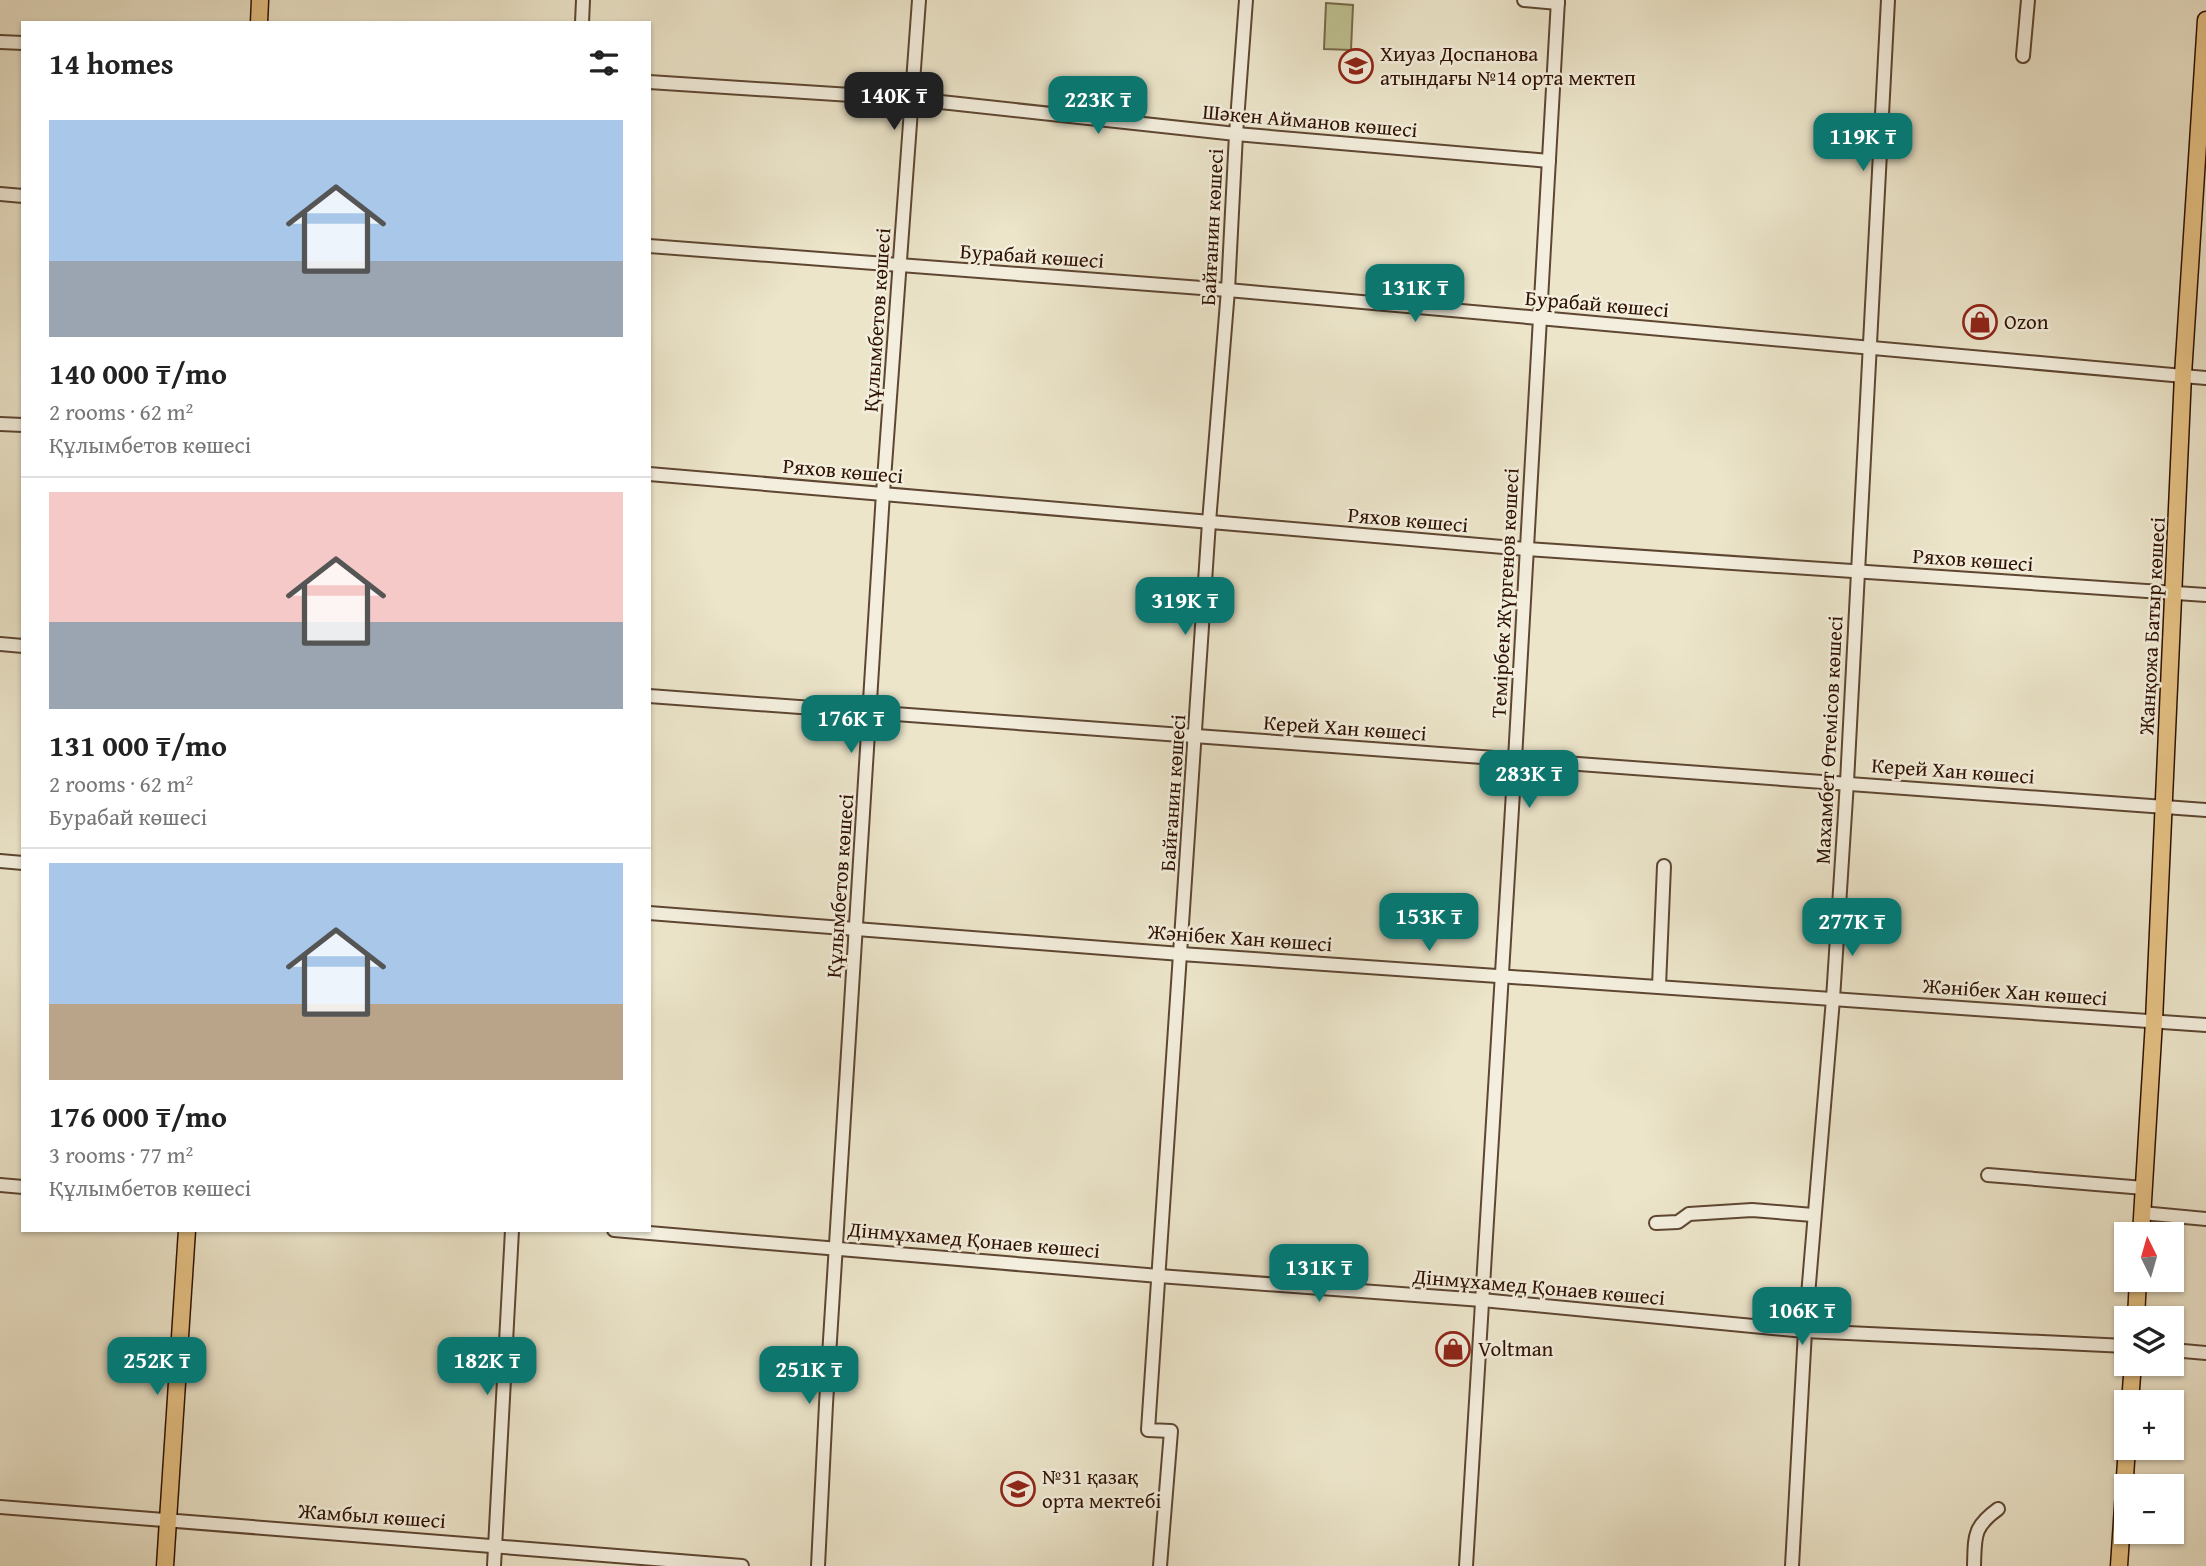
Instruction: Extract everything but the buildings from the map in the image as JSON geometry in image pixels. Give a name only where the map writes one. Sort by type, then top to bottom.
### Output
[{"type":"main road","points":[[259,21],[260,0]]},
{"type":"main road","name":"Жанқожа Батыр көшесі","points":[[2142,1222],[2175,592],[2183,375],[2206,20]]},
{"type":"main road","points":[[165,1566],[187,1232]]},
{"type":"main road","points":[[2119,1566],[2126,1460]]},
{"type":"street","points":[[582,21],[583,0]]},
{"type":"street","name":"Құлымбетов көшесі","points":[[818,1566],[835,1247],[883,493],[919,0]]},
{"type":"street","name":"Байғанин көшесі","points":[[1160,1566],[1171,1431],[1148,1430],[1246,0]]},
{"type":"street","points":[[1524,0],[1558,1]]},
{"type":"street","name":"Махамбет Өтемісов көшесі","points":[[1792,1566],[1813,1215],[1833,999],[1847,782],[1888,0]]},
{"type":"street","points":[[2023,56],[2028,0]]},
{"type":"street","name":"Темірбек Жүргенов көшесі","points":[[1466,1566],[1516,759],[1558,1]]},
{"type":"street","points":[[0,42],[21,43]]},
{"type":"street","name":"Шәкен Айманов көшесі","points":[[651,82],[913,99],[1236,134],[1549,161]]},
{"type":"street","points":[[0,194],[21,196]]},
{"type":"street","name":"Бурабай көшесі","points":[[651,246],[1228,290],[2206,377]]},
{"type":"street","points":[[0,424],[21,425]]},
{"type":"street","name":"Ряхов көшесі","points":[[651,474],[1527,549],[2206,595]]},
{"type":"street","points":[[0,644],[21,646]]},
{"type":"street","name":"Керей Хан көшесі","points":[[651,696],[2206,810]]},
{"type":"street","points":[[0,861],[21,863]]},
{"type":"street","points":[[1659,986],[1664,866]]},
{"type":"street","name":"Жәнібек Хан көшесі","points":[[651,913],[1181,954],[2206,1025]]},
{"type":"street","points":[[1987,1175],[2144,1188]]},
{"type":"street","points":[[0,1185],[21,1187]]},
{"type":"street","points":[[1656,1223],[1678,1222],[1689,1214],[1752,1210],[1813,1215]]},
{"type":"street","points":[[2142,1213],[2206,1219]]},
{"type":"street","points":[[494,1566],[512,1232]]},
{"type":"street","name":"Дінмұхамед Қонаев көшесі","points":[[640,1232],[1482,1300],[1805,1331],[2114,1345]]},
{"type":"street","points":[[2184,1351],[2206,1353]]},
{"type":"street","name":"Жамбыл көшесі","points":[[0,1507],[742,1566]]},
{"type":"street","points":[[1974,1566],[1977,1532],[1981,1521],[1998,1509]]},
{"type":"green space","points":[[1326,3],[1353,5],[1351,50],[1324,49]]},
{"type":"place","name":"Хиуаз Доспанова атындағы №14 орта мектеп","points":[[1356,66]]},
{"type":"place","name":"Ozon","points":[[1980,322]]},
{"type":"place","name":"Voltman","points":[[1453,1349]]},
{"type":"place","name":"№31 қазақ орта мектебі","points":[[1018,1489]]}]
